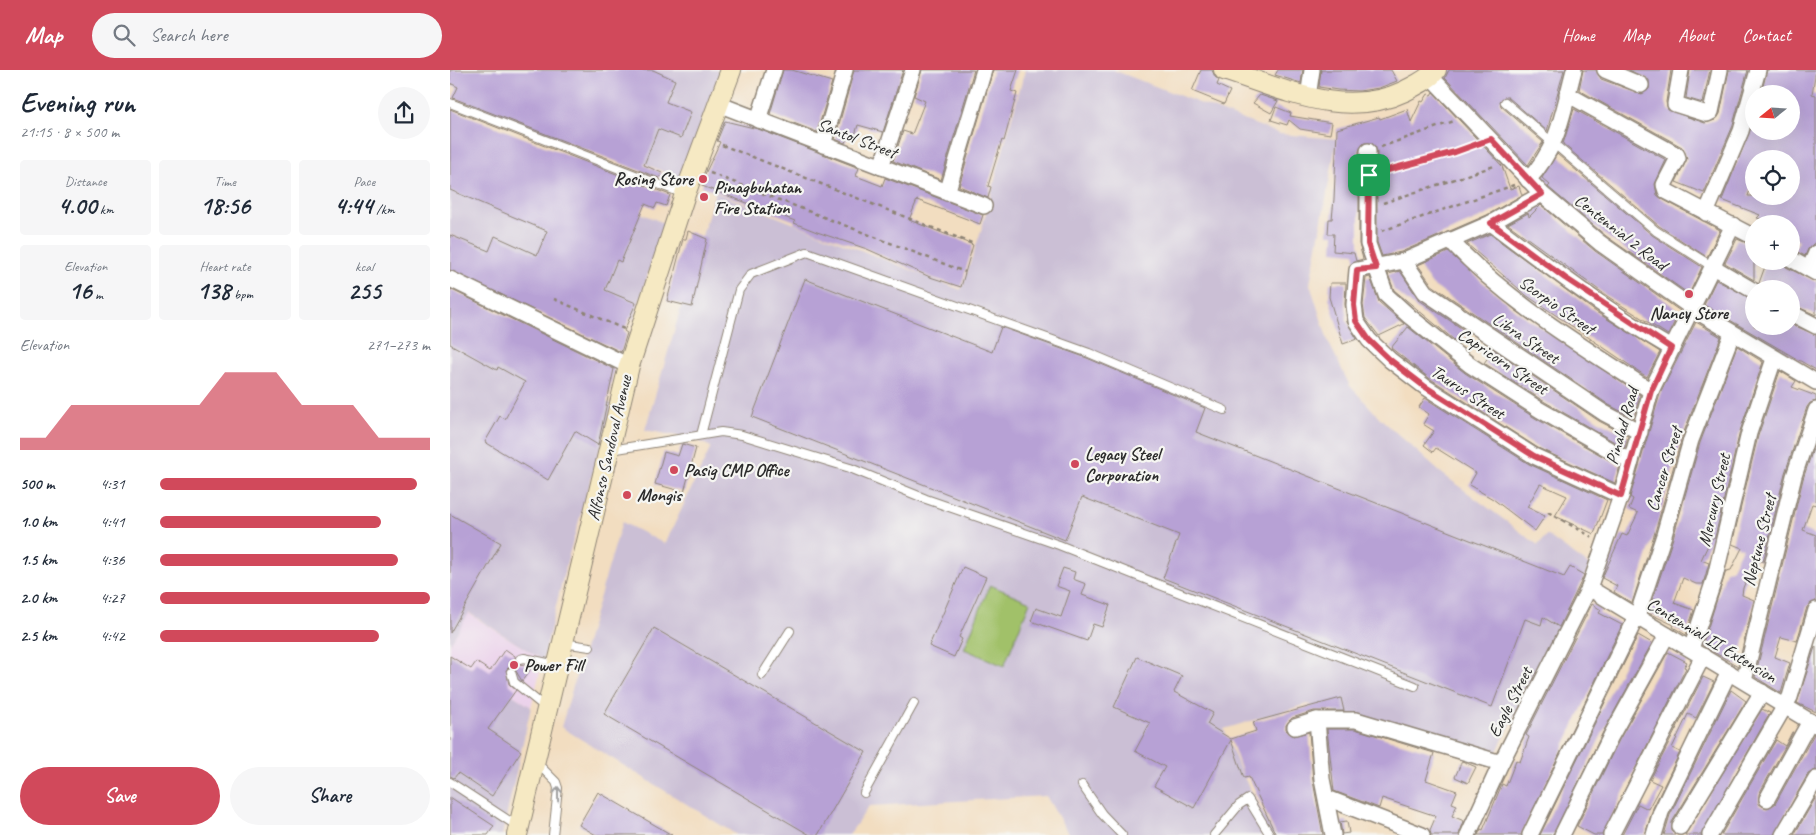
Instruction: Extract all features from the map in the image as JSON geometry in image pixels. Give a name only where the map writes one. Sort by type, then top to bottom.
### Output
[{"type":"main road","name":"Alfonso Sandoval Avenue","points":[[518,831],[629,366],[694,167],[731,70]]},
{"type":"main road","points":[[1224,70],[1308,97],[1337,104],[1359,104],[1400,93],[1433,73]]},
{"type":"street","points":[[758,120],[774,70]]},
{"type":"street","points":[[822,145],[845,70]]},
{"type":"street","points":[[881,167],[913,70]]},
{"type":"street","points":[[947,193],[984,70]]},
{"type":"street","points":[[1308,97],[1312,70]]},
{"type":"street","points":[[1528,180],[1545,161],[1555,143],[1574,70]]},
{"type":"street","points":[[1605,70],[1641,85]]},
{"type":"street","points":[[1681,70],[1675,104],[1707,114],[1711,112],[1720,70]]},
{"type":"street","points":[[1706,213],[1741,131],[1758,70]]},
{"type":"street","name":"Centennial 2 Road","points":[[1433,73],[1467,115],[1528,180],[1600,243],[1692,309],[1816,382]]},
{"type":"street","points":[[1567,94],[1677,154],[1678,158],[1664,185],[1666,191],[1745,232]]},
{"type":"street","name":"Santol Street","points":[[718,104],[984,206]]},
{"type":"street","name":"Capricorn Street","points":[[1368,151],[1370,207],[1368,244],[1386,294],[1409,316],[1470,365],[1540,410],[1631,462]]},
{"type":"street","points":[[1376,268],[1404,261],[1491,223],[1542,194]]},
{"type":"street","points":[[1491,223],[1565,278],[1671,348]]},
{"type":"street","name":"Pinalad Road","points":[[1589,588],[1621,496],[1651,391],[1733,226]]},
{"type":"street","name":"Scorpio Street","points":[[1450,240],[1494,284],[1553,327],[1651,391]]},
{"type":"street","points":[[1800,264],[1812,271],[1816,253]]},
{"type":"street","name":"Libra Street","points":[[1404,261],[1425,292],[1604,413],[1640,432]]},
{"type":"street","points":[[1713,267],[1745,286]]},
{"type":"street","name":"Taurus Street","points":[[1376,268],[1357,270],[1354,305],[1356,321],[1369,340],[1390,360],[1424,386],[1534,456],[1621,496]]},
{"type":"street","points":[[450,279],[629,366]]},
{"type":"street","points":[[1800,317],[1816,326]]},
{"type":"street","name":"Cancer Street","points":[[1530,835],[1637,616],[1664,535],[1691,440],[1732,334]]},
{"type":"street","name":"Mercury Street","points":[[1611,835],[1697,653],[1750,433],[1774,359]]},
{"type":"street","name":"Neptune Street","points":[[1744,681],[1794,476],[1816,410]]},
{"type":"street","name":"Centennial II Extension","points":[[1589,588],[1813,723]]},
{"type":"street","name":"Eagle Street","points":[[1468,835],[1500,763],[1589,588]]},
{"type":"street","points":[[1710,835],[1786,706],[1794,689],[1816,610]]},
{"type":"street","points":[[1562,835],[1611,736],[1667,635]]},
{"type":"street","points":[[1654,835],[1665,803],[1729,672]]},
{"type":"street","points":[[1680,827],[1762,692]]},
{"type":"street","points":[[1295,726],[1317,720],[1356,720],[1374,723],[1500,763]]},
{"type":"street","points":[[1317,720],[1322,778],[1333,835]]},
{"type":"street","points":[[1767,799],[1813,723]]},
{"type":"street","points":[[1783,835],[1816,780]]},
{"type":"street","points":[[1327,798],[1422,835]]},
{"type":"lane","points":[[1505,102],[1656,231],[1713,267]]},
{"type":"lane","points":[[450,103],[685,194]]},
{"type":"lane","points":[[701,435],[738,290],[751,274],[807,252],[1089,353],[1224,410]]},
{"type":"lane","points":[[609,451],[721,432],[742,435],[850,468],[926,499],[1059,545],[1414,686]]},
{"type":"lane","points":[[762,675],[790,631]]},
{"type":"lane","points":[[563,643],[590,647]]},
{"type":"lane","points":[[520,659],[524,658],[558,665]]},
{"type":"lane","points":[[511,672],[514,682],[548,709]]},
{"type":"lane","points":[[864,793],[914,703]]},
{"type":"lane","points":[[535,762],[556,782],[558,788],[553,835]]},
{"type":"lane","points":[[450,782],[518,831]]},
{"type":"lane","points":[[1082,785],[1102,814],[1122,835]]},
{"type":"lane","points":[[1214,835],[1239,805],[1248,799],[1270,835]]},
{"type":"path","points":[[1368,151],[1419,135],[1467,115]]},
{"type":"path","points":[[705,138],[974,244]]},
{"type":"path","points":[[1369,175],[1455,152],[1491,139]]},
{"type":"path","points":[[1370,207],[1510,160]]},
{"type":"path","points":[[694,167],[965,272]]},
{"type":"path","points":[[1369,236],[1528,180]]},
{"type":"path","points":[[554,299],[638,334]]},
{"type":"path","points":[[1548,512],[1594,538]]},
{"type":"shaded area","points":[[450,70],[716,70],[720,72],[682,179],[450,85]]},
{"type":"shaded area","points":[[1025,70],[1113,70],[1280,134],[1337,139],[1310,284],[1328,341],[1350,386],[1381,419],[1440,472],[1538,545],[1547,535],[1590,566],[1491,763],[1308,704],[1224,729],[1241,772],[1275,835],[1069,835],[1046,796],[869,806],[849,835],[737,835],[561,727],[622,522],[665,544],[711,447],[694,439],[645,430],[715,192],[961,290],[981,231]]},
{"type":"shaded area","points":[[450,134],[664,223],[634,319],[450,234]]},
{"type":"shaded area","points":[[450,326],[613,405],[566,565],[543,660],[469,613],[450,644]]},
{"type":"shaded area","points":[[468,613],[543,660],[531,707],[450,654],[450,644]]},
{"type":"shaded area","points":[[450,654],[531,707],[502,835],[450,835]]},
{"type":"green space","points":[[990,585],[1030,602],[1004,666],[964,649]]},
{"type":"building","points":[[450,70],[653,70],[675,80],[666,102],[691,112],[681,138],[658,129],[644,165],[662,173],[659,178],[453,98],[458,87],[450,83]]},
{"type":"building","points":[[783,70],[792,70],[832,82],[817,132],[770,114]]},
{"type":"building","points":[[854,70],[903,70],[883,132],[858,125],[855,135],[849,133],[845,143],[835,139]]},
{"type":"building","points":[[922,70],[974,70],[941,180],[893,161],[903,131],[912,134],[925,101],[914,96]]},
{"type":"building","points":[[993,70],[1018,70],[1011,91],[1017,93],[1004,141],[1002,140],[988,186],[991,187],[988,198],[959,186]]},
{"type":"building","points":[[1201,70],[1212,70],[1215,77],[1219,80],[1217,85],[1230,91],[1224,104],[1192,91]]},
{"type":"building","points":[[1278,70],[1303,70],[1301,83],[1275,75]]},
{"type":"building","points":[[1321,70],[1391,70],[1397,81],[1379,88],[1359,91],[1338,90],[1319,87]]},
{"type":"building","points":[[1449,70],[1564,70],[1547,131],[1508,97],[1504,97],[1500,101],[1501,106],[1543,142],[1528,165],[1445,78]]},
{"type":"building","points":[[1583,70],[1596,70],[1601,79],[1642,94],[1649,89],[1649,80],[1629,70],[1671,70],[1666,102],[1668,110],[1705,123],[1715,120],[1720,114],[1729,70],[1748,70],[1732,128],[1704,193],[1676,182],[1687,159],[1682,147],[1579,90]]},
{"type":"building","points":[[1690,70],[1710,70],[1703,103],[1686,98]]},
{"type":"building","points":[[1767,70],[1816,70],[1812,94],[1816,95],[1816,241],[1808,249],[1805,256],[1800,253],[1800,215],[1760,215],[1722,200],[1746,140],[1800,140],[1800,85],[1763,85]]},
{"type":"building","points":[[1433,92],[1502,166],[1510,189],[1519,186],[1522,195],[1487,215],[1401,252],[1382,256],[1377,242],[1377,151],[1372,143],[1364,143],[1359,151],[1359,244],[1363,259],[1356,261],[1354,253],[1333,251],[1334,234],[1328,234],[1329,219],[1332,219],[1334,199],[1337,129],[1379,117],[1380,119],[1407,109],[1411,122],[1421,101],[1423,102],[1428,94],[1431,95]]},
{"type":"building","points":[[1260,95],[1278,101],[1271,113],[1253,103]]},
{"type":"building","points":[[1276,107],[1291,113],[1290,116],[1332,123],[1330,134],[1300,129],[1289,120],[1287,125],[1271,120]]},
{"type":"building","points":[[450,109],[670,195],[666,206],[657,203],[655,208],[645,204],[621,262],[617,260],[605,290],[636,303],[624,331],[627,333],[621,352],[450,270],[450,235],[489,251],[495,236],[537,255],[547,231],[450,190]]},
{"type":"building","points":[[1574,109],[1666,160],[1655,184],[1657,195],[1720,230],[1707,257],[1659,226],[1563,144]]},
{"type":"building","points":[[725,121],[758,129],[859,168],[856,176],[882,186],[885,178],[983,215],[980,224],[917,200],[909,220],[973,245],[961,287],[930,277],[867,249],[817,232],[794,223],[795,221],[702,186],[705,174],[720,142],[717,141]]},
{"type":"building","points":[[1557,154],[1652,235],[1702,267],[1689,294],[1606,236],[1548,187],[1550,185],[1542,178]]},
{"type":"building","points":[[1541,205],[1595,251],[1680,311],[1668,335],[1607,296],[1508,224],[1528,213],[1529,217]]},
{"type":"building","points":[[688,231],[707,239],[692,307],[667,301],[683,239],[686,239]]},
{"type":"building","points":[[1490,234],[1596,312],[1660,352],[1647,377],[1526,295],[1467,244]]},
{"type":"building","points":[[1737,239],[1745,242],[1745,270],[1754,270],[1754,280],[1725,263]]},
{"type":"building","points":[[1448,252],[1515,310],[1640,395],[1634,418],[1609,405],[1432,285],[1418,265]]},
{"type":"building","points":[[1764,270],[1792,270],[1816,282],[1816,315],[1800,308],[1800,280],[1760,280]]},
{"type":"building","points":[[1400,271],[1419,300],[1467,332],[1459,344],[1394,290],[1388,274]]},
{"type":"building","points":[[1370,277],[1379,302],[1404,324],[1379,336],[1365,318],[1363,305],[1366,278]]},
{"type":"building","name":"Legacy Steel Corporation","points":[[805,279],[992,352],[1001,327],[1087,358],[1205,408],[1196,432],[1564,577],[1570,567],[1584,575],[1559,627],[1543,617],[1541,625],[1525,619],[1492,707],[1163,578],[1179,535],[1082,497],[1065,540],[752,417]]},
{"type":"building","points":[[1716,280],[1745,295],[1745,329],[1704,305]]},
{"type":"building","points":[[1330,283],[1346,283],[1345,304],[1347,322],[1357,339],[1343,344],[1329,297]]},
{"type":"building","points":[[450,289],[614,369],[598,445],[575,431],[548,480],[485,442],[500,416],[505,419],[525,382],[498,367],[497,370],[450,344]]},
{"type":"building","points":[[1696,322],[1721,337],[1682,437],[1655,532],[1632,603],[1614,592],[1617,586],[1602,578],[1622,534],[1627,536],[1638,513],[1629,509],[1633,499],[1630,497],[1660,394]]},
{"type":"building","points":[[1408,327],[1465,373],[1535,418],[1620,466],[1615,483],[1538,448],[1429,378],[1391,348]]},
{"type":"building","points":[[1800,328],[1816,335],[1816,370],[1756,335],[1800,335]]},
{"type":"building","points":[[1737,346],[1763,362],[1740,431],[1715,537],[1711,539],[1701,560],[1709,563],[1703,584],[1696,584],[1683,578],[1674,603],[1694,610],[1686,635],[1673,627],[1674,625],[1648,613],[1673,538],[1700,443]]},
{"type":"building","points":[[1490,347],[1599,421],[1628,436],[1625,448],[1545,402],[1484,363],[1491,353],[1487,351]]},
{"type":"building","points":[[1780,371],[1796,381],[1792,387],[1816,396],[1816,401],[1810,403],[1807,407],[1785,473],[1763,562],[1755,558],[1743,588],[1742,595],[1754,600],[1738,666],[1703,646],[1703,643],[1726,571],[1731,570],[1742,548],[1732,544],[1758,436]]},
{"type":"building","points":[[1425,398],[1529,464],[1607,500],[1594,534],[1555,516],[1567,496],[1540,484],[1527,507],[1545,516],[1535,531],[1493,499],[1469,485],[1476,473],[1436,448],[1433,452],[1424,445],[1434,431],[1423,424],[1429,414],[1419,407]]},
{"type":"building","points":[[1816,440],[1816,505],[1812,504],[1803,530],[1816,535],[1816,601],[1807,607],[1797,641],[1781,637],[1775,657],[1790,663],[1781,693],[1755,677],[1803,479]]},
{"type":"building","name":"Pasig CMP Office","points":[[682,444],[696,448],[684,492],[655,484],[664,452],[678,456]]},
{"type":"building","points":[[450,514],[501,543],[450,633]]},
{"type":"building","points":[[963,567],[986,577],[959,637],[962,639],[954,657],[929,646]]},
{"type":"building","points":[[1063,568],[1075,572],[1073,579],[1086,584],[1082,595],[1110,605],[1102,627],[1093,624],[1087,641],[1031,621],[1036,608],[1061,617],[1070,591],[1056,586]]},
{"type":"building","points":[[1592,604],[1601,610],[1599,613],[1622,625],[1521,835],[1478,835],[1481,829],[1483,830],[1502,784],[1506,786],[1516,760],[1520,762],[1529,737],[1526,735]]},
{"type":"building","points":[[654,628],[866,752],[818,835],[810,835],[604,714]]},
{"type":"building","points":[[1638,635],[1652,643],[1603,732],[1553,835],[1540,835]]},
{"type":"building","points":[[1816,647],[1816,712],[1797,703]]},
{"type":"building","points":[[505,649],[515,656],[516,663],[532,667],[522,681],[514,668],[509,667],[506,670],[509,684],[516,690],[488,729],[521,751],[492,796],[458,773],[454,778],[450,776],[450,656],[471,669],[476,662],[490,671]]},
{"type":"building","points":[[1668,652],[1687,662],[1684,667],[1686,668],[1602,835],[1594,835],[1577,826],[1619,740]]},
{"type":"building","points":[[1137,657],[1182,676],[1174,692],[1213,713],[1207,724],[1231,739],[1256,731],[1253,722],[1341,698],[1344,711],[1314,711],[1292,718],[1286,725],[1286,730],[1293,736],[1309,732],[1313,781],[1323,835],[1276,835],[1249,777],[1244,778],[1231,740],[1194,808],[1154,786],[1165,767],[1135,751],[1150,723],[1114,707]]},
{"type":"building","points":[[1703,677],[1714,682],[1696,718],[1688,714],[1672,748],[1680,752],[1653,808],[1645,835],[1622,835],[1638,804],[1648,809],[1661,785],[1650,780]]},
{"type":"building","points":[[1731,690],[1746,701],[1672,822],[1672,831],[1675,835],[1664,835],[1670,815]]},
{"type":"building","points":[[1762,709],[1770,713],[1701,835],[1685,835]]},
{"type":"building","points":[[1327,729],[1355,729],[1434,753],[1426,780],[1457,791],[1452,803],[1457,805],[1452,816],[1464,821],[1459,835],[1431,835],[1430,830],[1436,816],[1382,798],[1379,808],[1334,791]]},
{"type":"building","points":[[1793,732],[1759,794],[1759,804],[1767,808],[1775,804],[1814,734],[1816,734],[1816,770],[1808,774],[1774,835],[1721,835],[1776,740],[1785,746]]},
{"type":"building","points":[[1462,761],[1476,767],[1468,783],[1455,777]]},
{"type":"building","points":[[598,792],[672,835],[596,835],[579,825]]},
{"type":"building","points":[[450,797],[494,826],[488,835],[450,835]]},
{"type":"building","points":[[1816,797],[1816,835],[1794,835]]},
{"type":"building","points":[[1347,821],[1349,833],[1342,834],[1340,822]]},
{"type":"place","name":"Rosing Store","points":[[703,179]]},
{"type":"place","name":"Pinagbuhatan Fire Station","points":[[704,197]]},
{"type":"place","name":"Nancy Store","points":[[1689,294]]},
{"type":"place","name":"Legacy Steel Corporation","points":[[1075,464]]},
{"type":"place","name":"Pasig CMP Office","points":[[674,470]]},
{"type":"place","name":"Mongis","points":[[627,495]]},
{"type":"place","name":"Power Fill","points":[[514,665]]},
{"type":"route","points":[[1491,139],[1542,194],[1491,223],[1642,332],[1671,348],[1651,391],[1621,496],[1534,456],[1506,439],[1424,386],[1390,360],[1369,340],[1356,321],[1354,305],[1356,300],[1357,270],[1376,268],[1368,244],[1369,175],[1455,152],[1491,139]]}]
